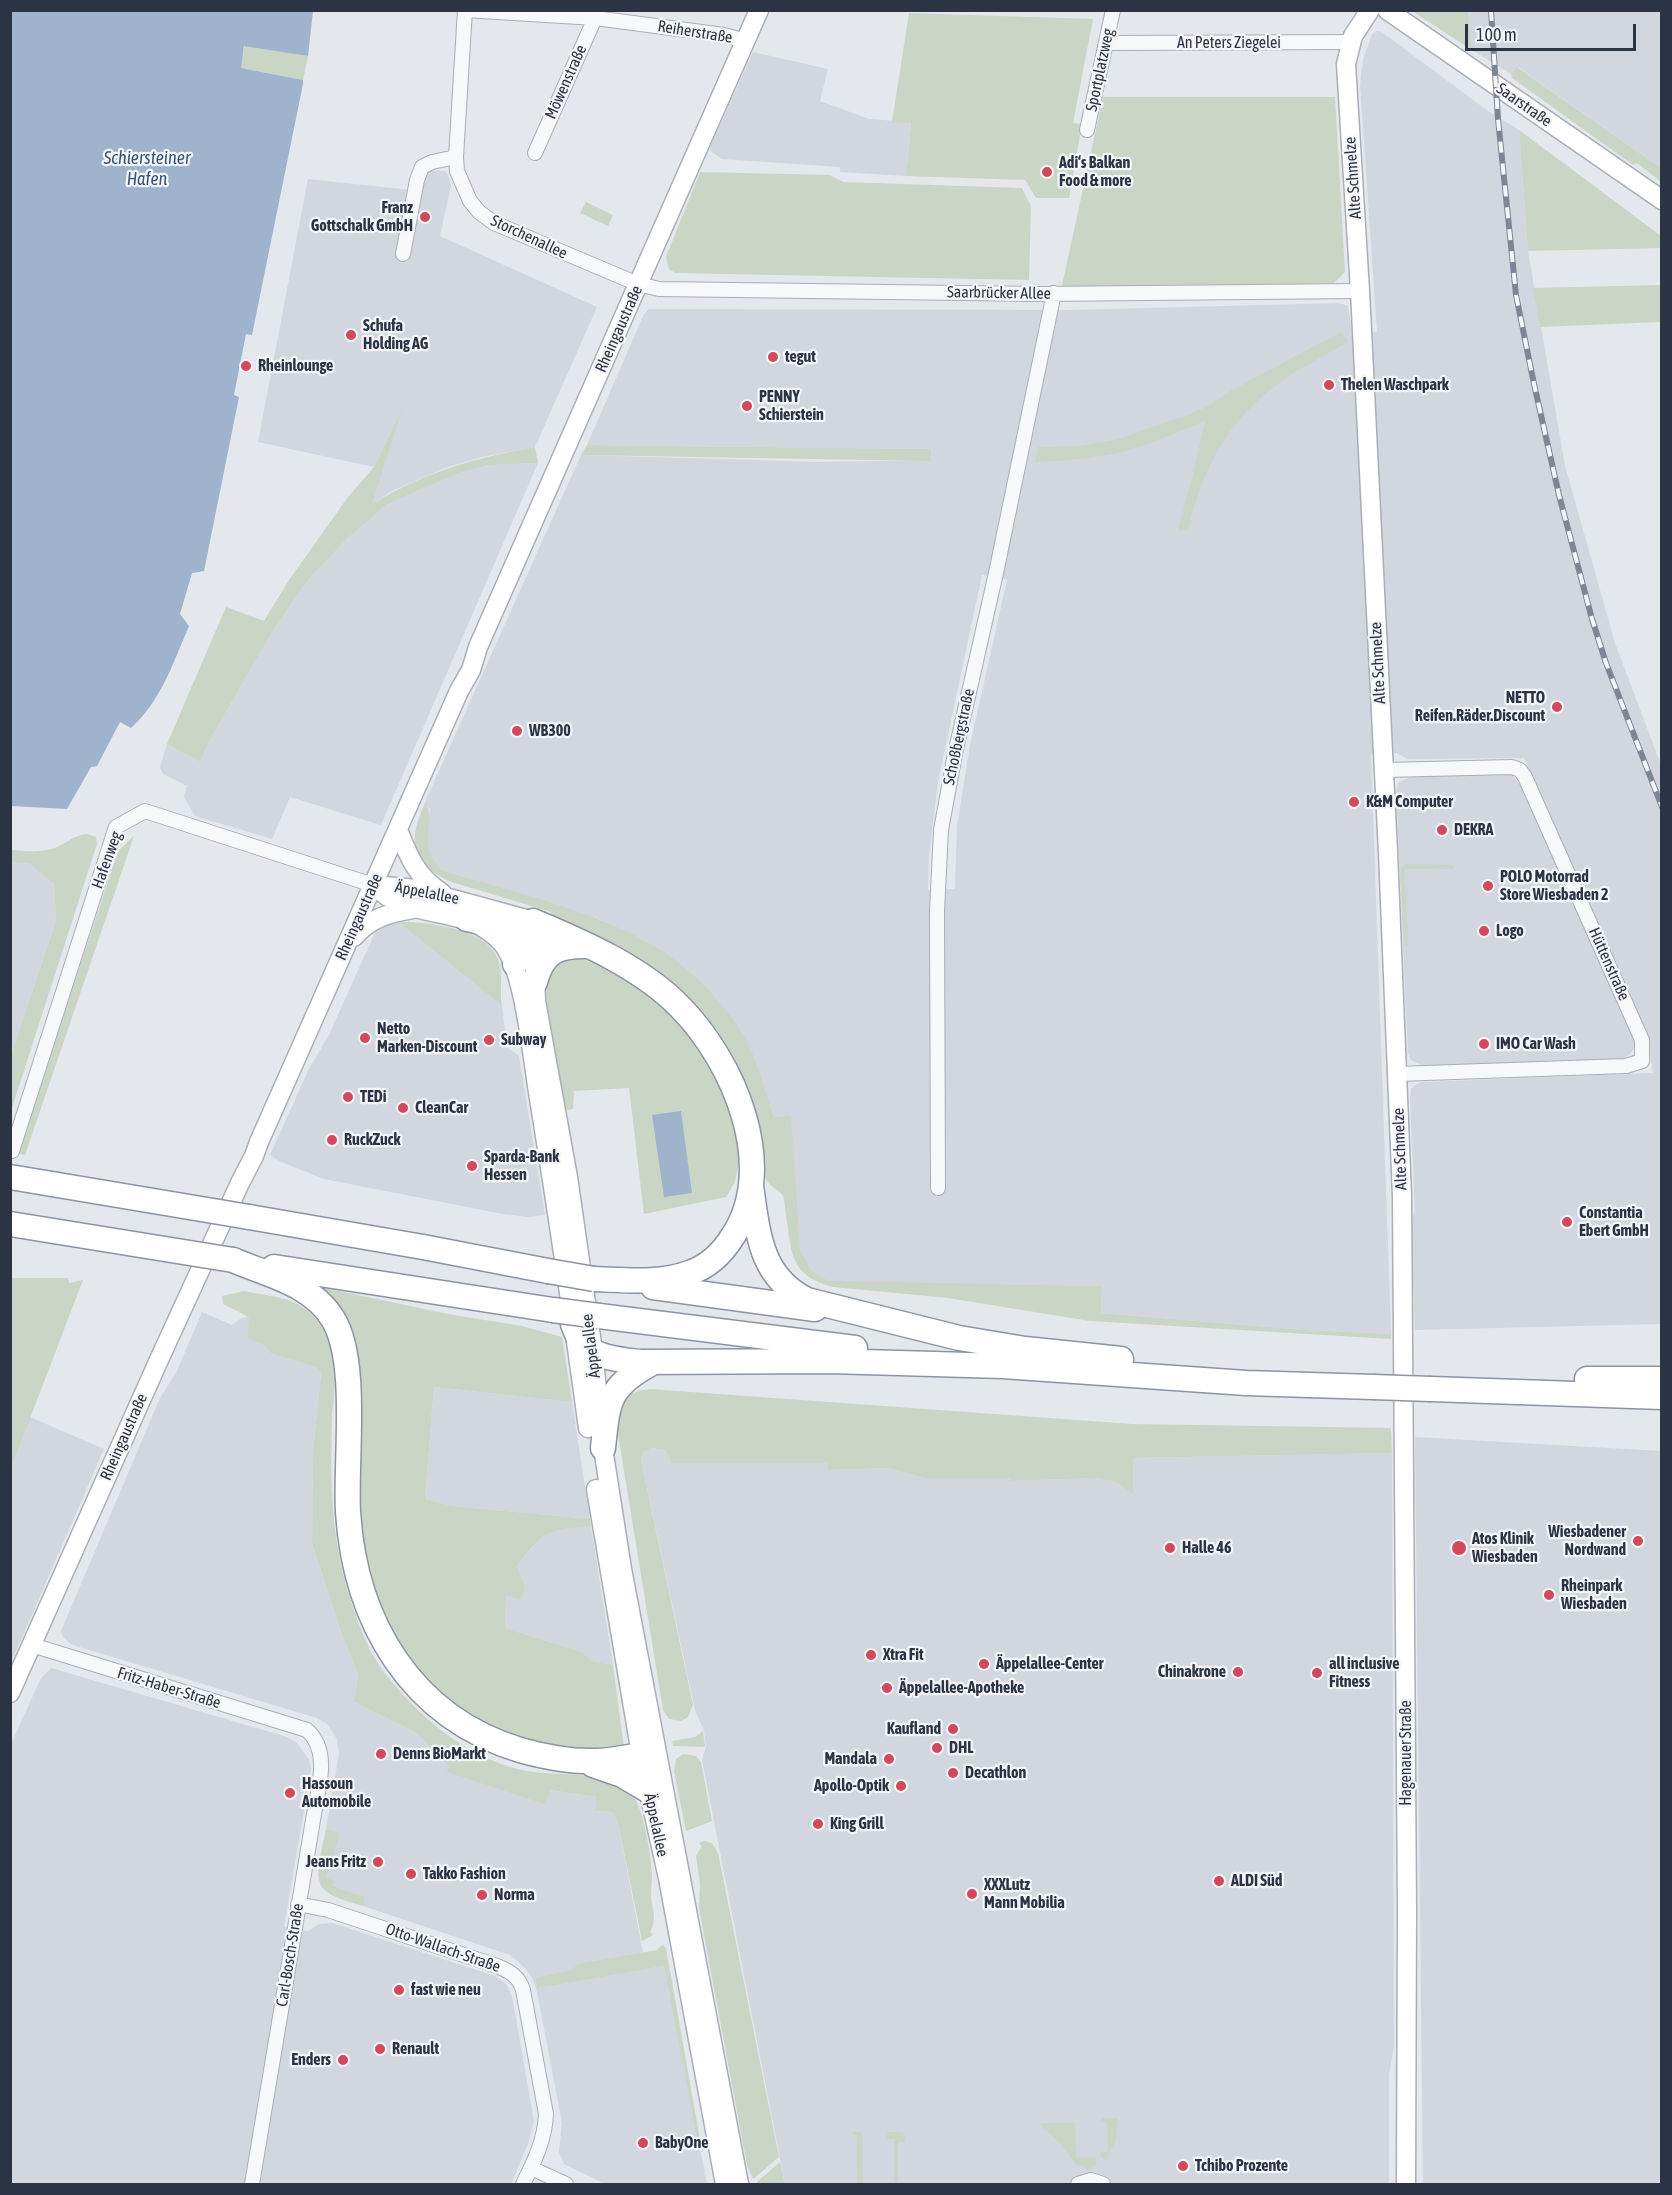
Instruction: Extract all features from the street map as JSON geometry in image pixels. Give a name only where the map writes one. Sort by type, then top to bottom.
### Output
[{"type":"highway","points":[[467,919],[531,928],[578,942],[622,963],[660,989],[683,1009],[710,1043],[726,1069],[738,1097],[747,1127],[751,1157],[749,1204],[738,1228],[720,1252],[700,1268],[689,1273],[661,1279],[594,1279]]},
{"type":"highway","points":[[515,964],[518,949],[531,928]]},
{"type":"highway","points":[[535,982],[541,964],[550,953],[578,942]]},
{"type":"highway","points":[[10,1177],[423,1247],[594,1279],[876,1317]]},
{"type":"highway","points":[[751,1186],[762,1250],[769,1265],[787,1288],[807,1300],[959,1338],[1025,1349],[1168,1363],[1373,1380],[1662,1397]]},
{"type":"highway","points":[[10,1224],[563,1317],[599,1316],[1003,1366]]},
{"type":"highway","points":[[233,1260],[305,1291],[325,1308],[338,1327],[348,1380],[347,1487],[351,1540],[371,1616],[397,1662],[427,1697],[464,1726],[505,1745],[548,1757],[579,1761],[602,1761],[649,1754]]},
{"type":"highway","points":[[563,1317],[582,1344],[593,1350],[616,1358],[652,1363],[829,1361],[1003,1366],[1246,1383],[1373,1380]]},
{"type":"highway","points":[[603,1448],[606,1418],[614,1392],[621,1383],[652,1363]]},
{"type":"highway","points":[[1432,1382],[1662,1379]]},
{"type":"highway","points":[[579,1761],[622,1775],[649,1791]]},
{"type":"main road","name":"Rheingaustraße","points":[[10,1693],[254,1156],[459,691],[462,675],[478,647],[759,10]]},
{"type":"main road","name":"Alte Schmelze","points":[[1370,10],[1356,29],[1346,64],[1384,770],[1402,1196],[1402,1322]]},
{"type":"main road","name":"Saarstraße","points":[[1387,10],[1662,200]]},
{"type":"main road","points":[[398,830],[419,873],[430,885],[447,896]]},
{"type":"main road","name":"Äppelallee","points":[[373,885],[402,887],[447,896],[531,928],[535,982],[545,1053],[568,1177],[593,1350],[603,1448],[649,1754],[649,1791],[732,2183]]},
{"type":"main road","name":"Äppelallee","points":[[373,885],[386,897],[413,909],[477,923],[495,936],[510,953],[515,964],[527,1024],[563,1317],[604,1540],[649,1754],[732,2183]]},
{"type":"main road","points":[[346,945],[369,922],[385,915],[413,909]]},
{"type":"main road","name":"Hagenauer Straße","points":[[1402,1322],[1407,1902],[1406,2184]]},
{"type":"street","name":"Reiherstraße","points":[[465,10],[595,14],[723,35],[746,41]]},
{"type":"street","name":"Storchenallee","points":[[465,10],[456,157],[462,187],[470,201],[488,219],[638,284]]},
{"type":"street","name":"Sportplatzweg","points":[[1087,130],[1113,10]]},
{"type":"street","name":"Möwenstraße","points":[[535,153],[595,14]]},
{"type":"street","name":"An Peters Ziegelei","points":[[1106,43],[1352,42]]},
{"type":"street","points":[[403,254],[417,180],[422,167],[432,162],[456,157]]},
{"type":"street","name":"Saarbrücker Allee","points":[[638,284],[659,289],[1054,293],[1360,291]]},
{"type":"street","name":"Schoßbergstraße","points":[[938,1188],[938,911],[941,830],[1054,293]]},
{"type":"street","name":"Hüttenstraße","points":[[1384,770],[1512,767],[1520,770],[1642,1040],[1642,1061],[1626,1066],[1397,1074]]},
{"type":"street","name":"Hafenweg","points":[[12,1151],[116,827],[146,811],[373,885]]},
{"type":"street","name":"Fritz-Haber-Straße","points":[[32,1645],[307,1730]]},
{"type":"street","name":"Carl-Bosch-Straße","points":[[252,2184],[321,1756],[318,1742],[307,1730]]},
{"type":"street","name":"Otto-Wallach-Straße","points":[[298,1904],[328,1910],[497,1966],[510,1972],[519,1980],[523,1990],[546,2114],[544,2135],[523,2184]]},
{"type":"street","points":[[531,2168],[566,2184]]},
{"type":"street","points":[[1078,2184],[1091,2180],[1103,2184]]},
{"type":"shaded area","points":[[1468,11],[1661,11],[1661,168],[1518,67],[1511,74],[1472,50]]},
{"type":"shaded area","points":[[1376,31],[1382,32],[1488,111],[1519,130],[1528,251],[1565,466],[1615,643],[1661,765],[1661,1324],[1415,1330],[1411,1223],[1415,1211],[1411,1089],[1423,1082],[1653,1073],[1649,1046],[1634,1048],[1622,1059],[1426,1067],[1411,1060],[1408,1053],[1396,792],[1398,783],[1412,776],[1509,773],[1513,776],[1524,790],[1620,1003],[1632,997],[1524,758],[1407,759],[1397,753],[1371,754],[1391,1334],[1304,1330],[1101,1313],[1102,1286],[828,1282],[812,1271],[800,1249],[797,1217],[774,1117],[742,1032],[650,943],[599,919],[442,870],[433,861],[428,849],[430,810],[425,802],[581,455],[822,462],[931,460],[930,449],[587,445],[644,314],[649,309],[1071,310],[1339,303],[1348,306],[1352,333],[1377,332],[1360,85],[1363,60],[1372,34]],"holes":[[[982,575],[1007,580],[970,745],[957,826],[955,889],[928,890],[929,854],[938,782]]]},
{"type":"shaded area","points":[[753,52],[828,69],[820,101],[869,119],[911,122],[906,176],[840,172],[840,167],[722,159],[709,150]]},
{"type":"shaded area","points":[[432,170],[445,171],[451,185],[440,236],[597,307],[535,447],[482,457],[445,468],[390,492],[371,505],[400,412],[374,467],[258,442],[308,179],[411,190]]},
{"type":"shaded area","points":[[538,463],[381,825],[290,797],[272,839],[195,816],[184,797],[187,786],[163,774],[160,768],[167,744],[200,762],[211,738],[274,629],[307,581],[348,538],[386,505],[459,473],[490,465]]},
{"type":"shaded area","points":[[11,862],[29,862],[54,884],[56,921],[11,1055]]},
{"type":"shaded area","points":[[397,921],[502,1006],[507,1047],[519,1056],[545,1215],[528,1217],[503,1214],[324,1179],[279,1161],[270,1155],[309,1069],[329,1035],[377,928]]},
{"type":"shaded area","points":[[202,1312],[232,1325],[249,1316],[249,1338],[316,1367],[321,1374],[313,1451],[312,1543],[340,1629],[358,1675],[354,1702],[415,1732],[449,1766],[448,1772],[540,1803],[545,1803],[549,1790],[596,1797],[595,1811],[613,1812],[618,1823],[646,1969],[664,1966],[707,2184],[605,2184],[564,2164],[559,2152],[562,2123],[537,1992],[525,1968],[510,1955],[333,1896],[321,1887],[318,1875],[339,1754],[337,1739],[327,1724],[317,1718],[76,1646],[69,1643],[62,1635],[61,1631],[160,1398],[176,1373]]},
{"type":"shaded area","points":[[434,1387],[572,1402],[590,1519],[453,1506],[425,1499]]},
{"type":"shaded area","points":[[30,1417],[104,1449],[11,1663],[11,1468]]},
{"type":"shaded area","points":[[1415,1437],[1661,1451],[1661,2184],[1423,2184]]},
{"type":"shaded area","points":[[652,1448],[666,1450],[671,1463],[828,1463],[828,1470],[889,1468],[924,1478],[1010,1478],[1011,1481],[1096,1478],[1116,1482],[1132,1493],[1132,1458],[1392,1453],[1394,2047],[1389,2075],[1389,2184],[785,2184],[702,1760],[706,1746],[704,1731],[695,1710],[641,1460],[644,1452]]},
{"type":"shaded area","points":[[591,1526],[613,1665],[592,1661],[582,1652],[505,1628],[506,1596],[522,1600],[525,1586],[517,1567],[537,1541],[551,1530]]},
{"type":"shaded area","points":[[51,1668],[287,1737],[297,1743],[309,1760],[311,1769],[284,1927],[308,1931],[319,1924],[332,1923],[495,1976],[506,1984],[512,1996],[534,2121],[528,2144],[511,2184],[11,2184],[11,1744],[41,1678]]},
{"type":"green space","points":[[1412,11],[1468,11],[1472,50]]},
{"type":"green space","points":[[909,13],[1093,19],[1073,123],[1082,124],[1069,198],[1036,198],[1025,180],[906,176],[911,123],[892,122]]},
{"type":"green space","points":[[245,45],[308,56],[303,80],[240,68]]},
{"type":"green space","points":[[1517,67],[1661,168],[1661,182],[1637,163],[1633,165],[1512,78],[1511,74]]},
{"type":"green space","points":[[1103,97],[1335,97],[1345,272],[1334,283],[1061,290]]},
{"type":"green space","points":[[1519,130],[1661,236],[1661,248],[1528,251]]},
{"type":"green space","points":[[700,172],[830,175],[843,182],[1022,188],[1031,206],[1029,280],[675,273],[669,269],[666,257]]},
{"type":"green space","points":[[586,202],[613,215],[608,226],[580,213]]},
{"type":"green space","points":[[1661,285],[1661,322],[1540,327],[1533,288]]},
{"type":"green space","points":[[1341,332],[1348,342],[1292,374],[1271,389],[1237,423],[1223,442],[1202,484],[1188,531],[1178,530],[1205,421],[1151,443],[1109,455],[1035,462],[1038,447],[1078,446],[1115,440],[1185,416],[1208,406],[1232,390]]},
{"type":"green space","points":[[403,406],[372,504],[431,475],[490,456],[535,447],[538,463],[490,465],[459,473],[386,505],[348,538],[307,581],[274,629],[211,738],[200,762],[167,744],[226,607],[264,621],[289,580],[348,497],[374,467]]},
{"type":"green space","points":[[587,445],[931,449],[931,461],[581,455]]},
{"type":"green space","points":[[425,802],[430,818],[428,842],[430,850],[442,870],[575,910],[626,931],[675,960],[712,993],[741,1031],[751,1050],[774,1117],[791,1116],[800,1249],[812,1271],[828,1281],[1102,1286],[1101,1313],[1304,1330],[1391,1334],[1391,1339],[1090,1321],[948,1298],[833,1287],[808,1276],[795,1261],[784,1198],[768,1183],[765,1177],[757,1125],[739,1069],[717,1030],[701,1009],[663,975],[621,947],[551,915],[551,912],[452,882],[431,870],[420,857],[415,842],[417,826]]},
{"type":"green space","points":[[87,834],[96,837],[97,844],[11,1111],[11,1055],[56,921],[54,884],[29,863],[11,862],[11,850],[50,850]]},
{"type":"green space","points":[[134,836],[25,1155],[11,1152],[19,1150],[115,860],[119,850]]},
{"type":"green space","points":[[1405,864],[1454,865],[1454,869],[1405,869],[1408,946],[1404,946],[1401,868]]},
{"type":"green space","points":[[397,921],[439,925],[469,933],[491,948],[498,959],[501,971],[502,1006]]},
{"type":"green space","points":[[575,956],[616,975],[654,999],[689,1033],[702,1051],[725,1094],[738,1140],[739,1161],[735,1181],[726,1197],[644,1214],[629,1088],[574,1091],[573,1109],[567,1110],[556,1069],[542,989],[554,959]]},
{"type":"green space","points":[[11,1278],[68,1278],[69,1283],[83,1280],[11,1468]]},
{"type":"green space","points":[[315,1286],[448,1314],[522,1326],[562,1337],[572,1402],[434,1387],[425,1499],[453,1506],[590,1519],[591,1526],[564,1529],[547,1534],[526,1555],[517,1567],[525,1586],[522,1600],[506,1596],[505,1628],[582,1652],[592,1661],[613,1665],[624,1748],[601,1751],[541,1744],[518,1737],[478,1719],[444,1696],[417,1670],[396,1640],[381,1606],[369,1569],[362,1530],[358,1480],[358,1402]]},
{"type":"green space","points":[[244,1291],[283,1299],[303,1307],[321,1325],[333,1347],[336,1367],[331,1468],[336,1538],[353,1607],[374,1657],[398,1689],[428,1719],[481,1756],[522,1770],[592,1776],[618,1783],[628,1789],[638,1804],[648,1842],[654,1915],[650,1932],[653,1935],[642,1941],[618,1823],[613,1812],[595,1811],[596,1797],[550,1790],[545,1803],[540,1803],[447,1772],[449,1766],[415,1732],[354,1702],[358,1675],[340,1629],[312,1543],[313,1451],[321,1374],[316,1367],[271,1353],[266,1346],[248,1338],[249,1317],[223,1304],[222,1296]]},
{"type":"green space","points":[[650,1389],[1132,1424],[1391,1428],[1392,1453],[1133,1458],[1133,1494],[1116,1482],[1096,1478],[1011,1481],[1010,1478],[924,1478],[889,1468],[828,1470],[827,1463],[671,1463],[666,1450],[652,1448],[644,1452],[641,1460],[693,1705],[688,1717],[681,1721],[669,1719],[663,1710],[617,1428],[619,1412],[624,1400],[633,1393]]},
{"type":"green space","points":[[703,1731],[705,1747],[673,1746],[672,1741],[695,1737]]},
{"type":"green space","points":[[683,1754],[696,1756],[701,1762],[712,1821],[686,1831],[674,1771],[676,1759]]},
{"type":"green space","points":[[326,1829],[340,1833],[326,1878],[334,1881],[332,1886],[365,1897],[363,1906],[335,1897],[322,1887],[319,1863]]},
{"type":"green space","points":[[704,1841],[712,1843],[718,1853],[779,2157],[753,2179],[747,2165],[699,1908],[700,1884],[696,1856],[702,1846],[699,1843]]},
{"type":"green space","points":[[663,1945],[666,1948],[701,2145],[697,2138],[664,1966],[537,1988],[536,1978],[572,1970],[578,1964],[657,1950]]},
{"type":"green space","points":[[1102,2118],[1118,2118],[1116,2139],[1106,2161],[1100,2156],[1100,2152],[1108,2152],[1107,2123],[1100,2122]]},
{"type":"green space","points":[[1043,2123],[1075,2123],[1076,2157],[1096,2157],[1096,2166],[1088,2170],[1076,2164],[1060,2143],[1040,2125]]},
{"type":"green space","points":[[853,2132],[862,2132],[863,2184],[857,2184],[857,2135]]},
{"type":"green space","points":[[888,2132],[902,2132],[905,2135],[905,2142],[898,2142],[898,2184],[894,2184],[894,2139],[886,2139]]},
{"type":"green space","points":[[780,2162],[785,2184],[757,2184],[757,2182]]},
{"type":"water","name":"Schiersteiner Hafen","points":[[11,10],[313,11],[308,56],[244,46],[241,68],[303,80],[303,84],[252,335],[246,334],[234,395],[239,397],[204,571],[192,573],[180,614],[189,626],[172,667],[150,706],[131,728],[120,722],[97,766],[91,767],[67,809],[11,806]]},
{"type":"water","points":[[681,1111],[692,1193],[664,1197],[652,1115]]},
{"type":"railway","points":[[1491,10],[1498,119],[1516,295],[1534,384],[1559,495],[1592,619],[1606,663],[1662,807]]},
{"type":"place","name":"Adi‘s Balkan Food & more","points":[[1047,172]]},
{"type":"place","name":"Franz Gottschalk GmbH","points":[[425,217]]},
{"type":"place","name":"Schufa Holding AG","points":[[351,335]]},
{"type":"place","name":"tegut","points":[[773,357]]},
{"type":"place","name":"Rheinlounge","points":[[246,366]]},
{"type":"place","name":"Thelen Waschpark","points":[[1329,385]]},
{"type":"place","name":"PENNY Schierstein","points":[[747,406]]},
{"type":"place","name":"NETTO Reifen.Räder.Discount","points":[[1557,707]]},
{"type":"place","name":"WB300","points":[[517,731]]},
{"type":"place","name":"K&M Computer","points":[[1354,802]]},
{"type":"place","name":"DEKRA","points":[[1442,830]]},
{"type":"place","name":"POLO Motorrad Store Wiesbaden 2","points":[[1488,886]]},
{"type":"place","name":"Logo","points":[[1484,931]]},
{"type":"place","name":"Netto Marken-Discount","points":[[365,1038]]},
{"type":"place","name":"Subway","points":[[489,1040]]},
{"type":"place","name":"IMO Car Wash","points":[[1484,1044]]},
{"type":"place","name":"TEDi","points":[[348,1097]]},
{"type":"place","name":"CleanCar","points":[[403,1108]]},
{"type":"place","name":"RuckZuck","points":[[332,1140]]},
{"type":"place","name":"Sparda-Bank Hessen","points":[[472,1166]]},
{"type":"place","name":"Constantia Ebert GmbH","points":[[1567,1222]]},
{"type":"place","name":"Wiesbadener Nordwand","points":[[1638,1541]]},
{"type":"place","name":"Halle 46","points":[[1170,1548]]},
{"type":"place","name":"Atos Klinik Wiesbaden","points":[[1459,1548]]},
{"type":"place","name":"Rheinpark Wiesbaden","points":[[1549,1595]]},
{"type":"place","name":"Xtra Fit","points":[[871,1655]]},
{"type":"place","name":"Äppelallee-Center","points":[[984,1664]]},
{"type":"place","name":"Chinakrone","points":[[1238,1672]]},
{"type":"place","name":"all inclusive Fitness","points":[[1317,1673]]},
{"type":"place","name":"Äppelallee-Apotheke","points":[[887,1688]]},
{"type":"place","name":"Kaufland","points":[[953,1729]]},
{"type":"place","name":"DHL","points":[[937,1748]]},
{"type":"place","name":"Denns BioMarkt","points":[[381,1754]]},
{"type":"place","name":"Mandala","points":[[889,1759]]},
{"type":"place","name":"Decathlon","points":[[953,1773]]},
{"type":"place","name":"Apollo-Optik","points":[[901,1786]]},
{"type":"place","name":"Hassoun Automobile","points":[[290,1793]]},
{"type":"place","name":"King Grill","points":[[818,1824]]},
{"type":"place","name":"Jeans Fritz","points":[[378,1862]]},
{"type":"place","name":"Takko Fashion","points":[[411,1874]]},
{"type":"place","name":"ALDI Süd","points":[[1219,1881]]},
{"type":"place","name":"XXXLutz Mann Mobilia","points":[[972,1894]]},
{"type":"place","name":"Norma","points":[[482,1895]]},
{"type":"place","name":"fast wie neu","points":[[399,1990]]},
{"type":"place","name":"Renault","points":[[380,2049]]},
{"type":"place","name":"Enders","points":[[343,2060]]},
{"type":"place","name":"BabyOne","points":[[643,2143]]},
{"type":"place","name":"Tchibo Prozente","points":[[1183,2166]]}]
